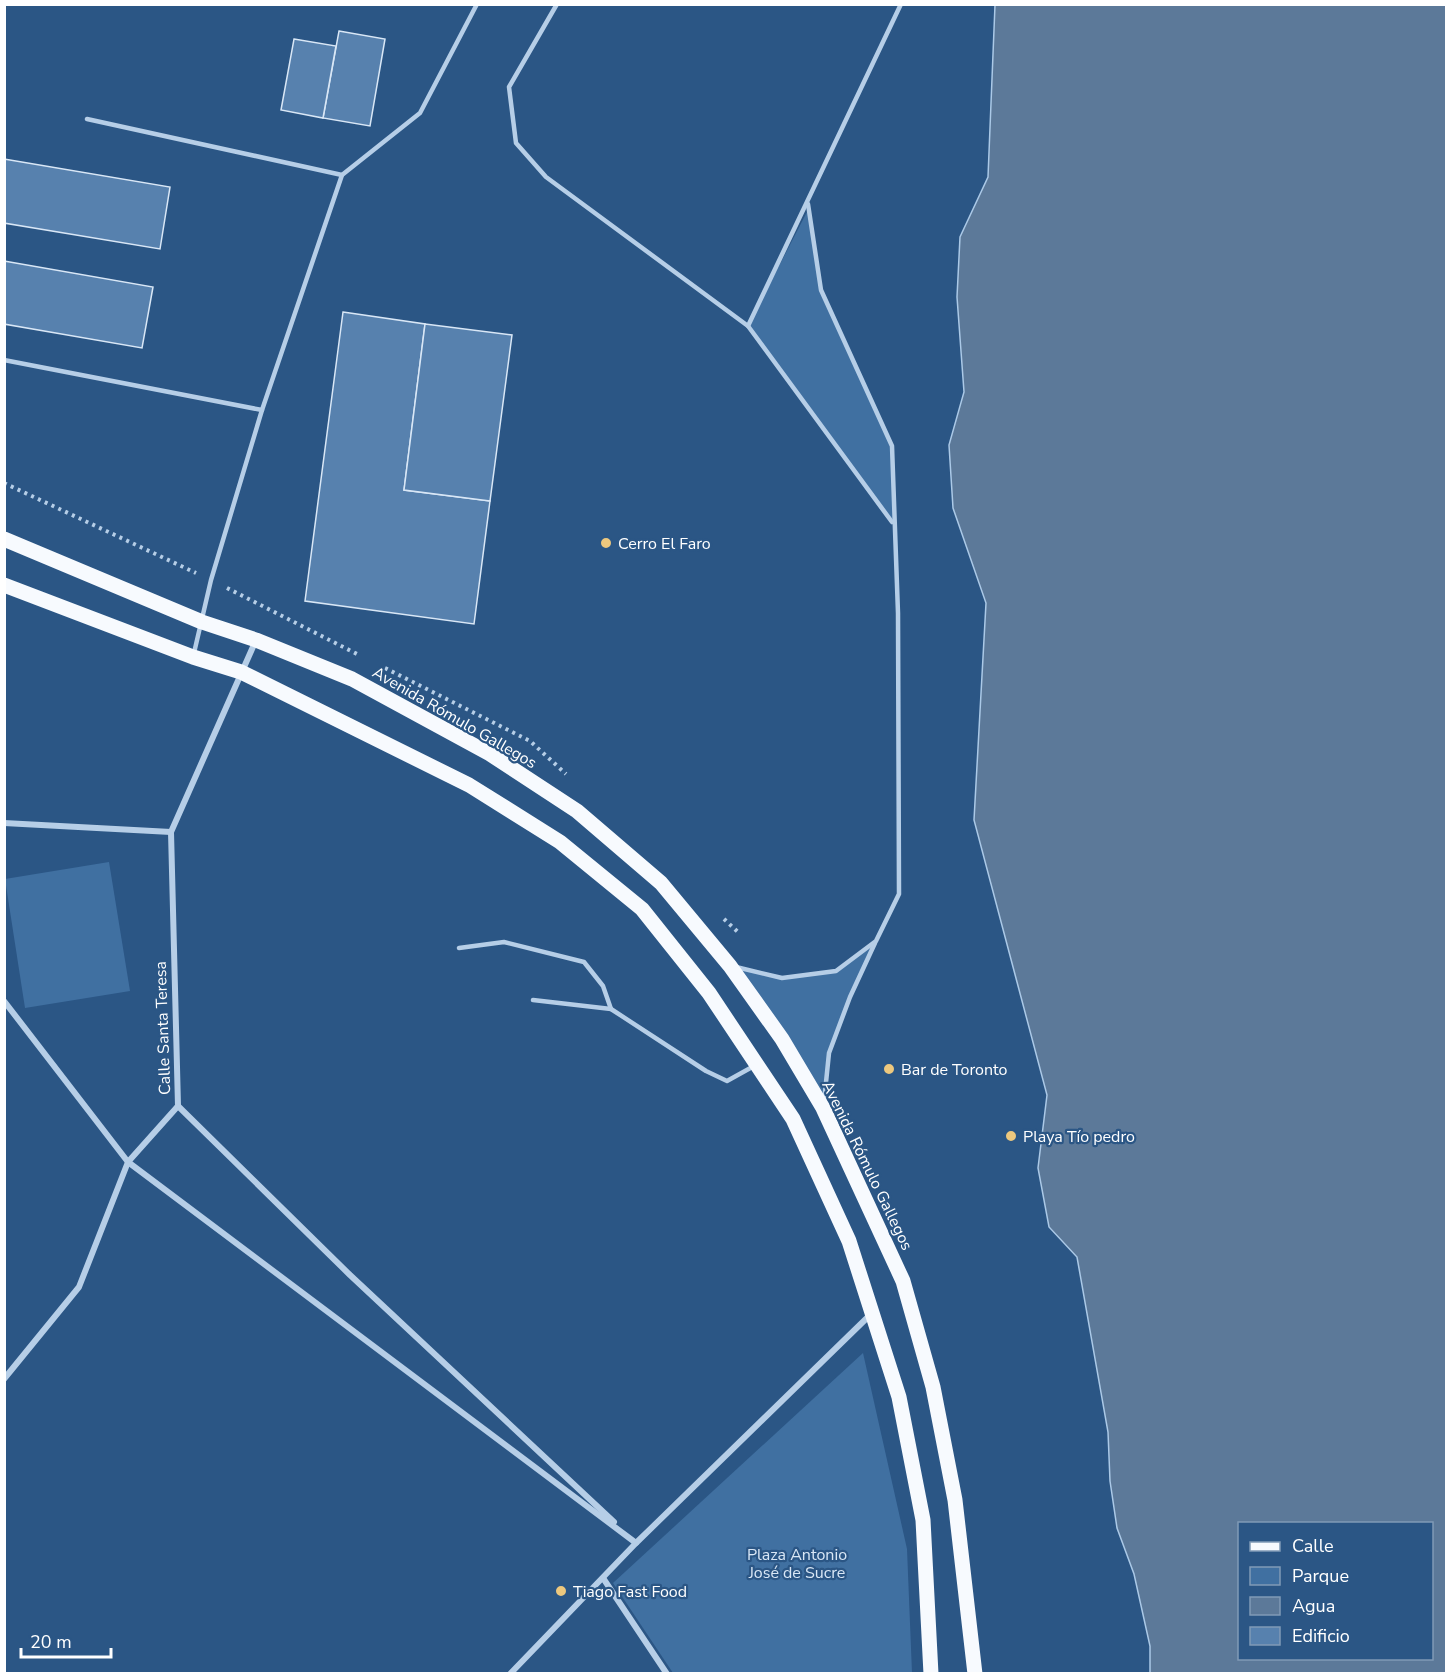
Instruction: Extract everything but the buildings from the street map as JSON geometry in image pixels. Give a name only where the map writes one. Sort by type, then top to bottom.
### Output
[{"type":"main road","name":"Avenida Rómulo Gallegos","points":[[4,539],[202,622],[256,640],[352,679],[490,754],[577,811],[661,883],[730,966],[782,1039],[823,1108],[903,1281],[933,1387],[955,1500],[975,1674]]},
{"type":"main road","points":[[4,585],[193,657],[241,672],[469,785],[560,842],[642,909],[709,993],[794,1119],[849,1241],[899,1397],[923,1520],[931,1674]]},
{"type":"street","name":"Calle Santa Teresa","points":[[4,1379],[79,1287],[128,1162],[178,1106],[171,832],[256,640]]},
{"type":"street","points":[[4,823],[171,832]]},
{"type":"street","points":[[4,1001],[128,1162],[636,1543]]},
{"type":"street","points":[[178,1106],[350,1275],[636,1543]]},
{"type":"street","points":[[510,1674],[636,1543],[872,1312]]},
{"type":"street","points":[[603,1578],[667,1674]]},
{"type":"lane","points":[[193,657],[211,580],[262,410],[342,175],[420,113],[477,4]]},
{"type":"lane","points":[[557,4],[508,87],[516,142],[546,177],[748,326],[893,523]]},
{"type":"lane","points":[[748,326],[808,204],[901,4]]},
{"type":"lane","points":[[87,119],[342,175]]},
{"type":"lane","points":[[808,204],[821,290],[892,446],[898,613],[899,894],[850,997],[829,1053],[823,1108]]},
{"type":"lane","points":[[4,360],[262,410]]},
{"type":"lane","points":[[730,966],[782,978],[836,971],[876,941]]},
{"type":"lane","points":[[459,948],[504,942],[584,962],[603,986],[611,1009]]},
{"type":"lane","points":[[533,1000],[611,1009],[706,1071],[727,1081],[757,1065]]},
{"type":"green space","points":[[808,210],[821,290],[892,446],[893,523],[748,326]]},
{"type":"green space","points":[[109,862],[130,991],[25,1008],[5,879]]},
{"type":"green space","points":[[876,941],[850,997],[829,1053],[823,1108],[730,966],[782,978],[836,971]]},
{"type":"green space","name":"Plaza Antonio José de Sucre","points":[[863,1353],[907,1549],[912,1673],[673,1673],[613,1583]]},
{"type":"water","points":[[995,5],[1446,5],[1446,1673],[1150,1673],[1150,1646],[1134,1574],[1117,1528],[1110,1481],[1108,1432],[1077,1257],[1049,1227],[1038,1168],[1047,1095],[974,820],[986,603],[953,508],[949,445],[964,392],[957,297],[960,237],[988,177]]},
{"type":"place","name":"Cerro El Faro","points":[[606,543]]},
{"type":"place","name":"Bar de Toronto","points":[[889,1069]]},
{"type":"place","name":"Playa Tío pedro","points":[[1011,1136]]},
{"type":"place","name":"Tiago Fast Food","points":[[561,1591]]}]
